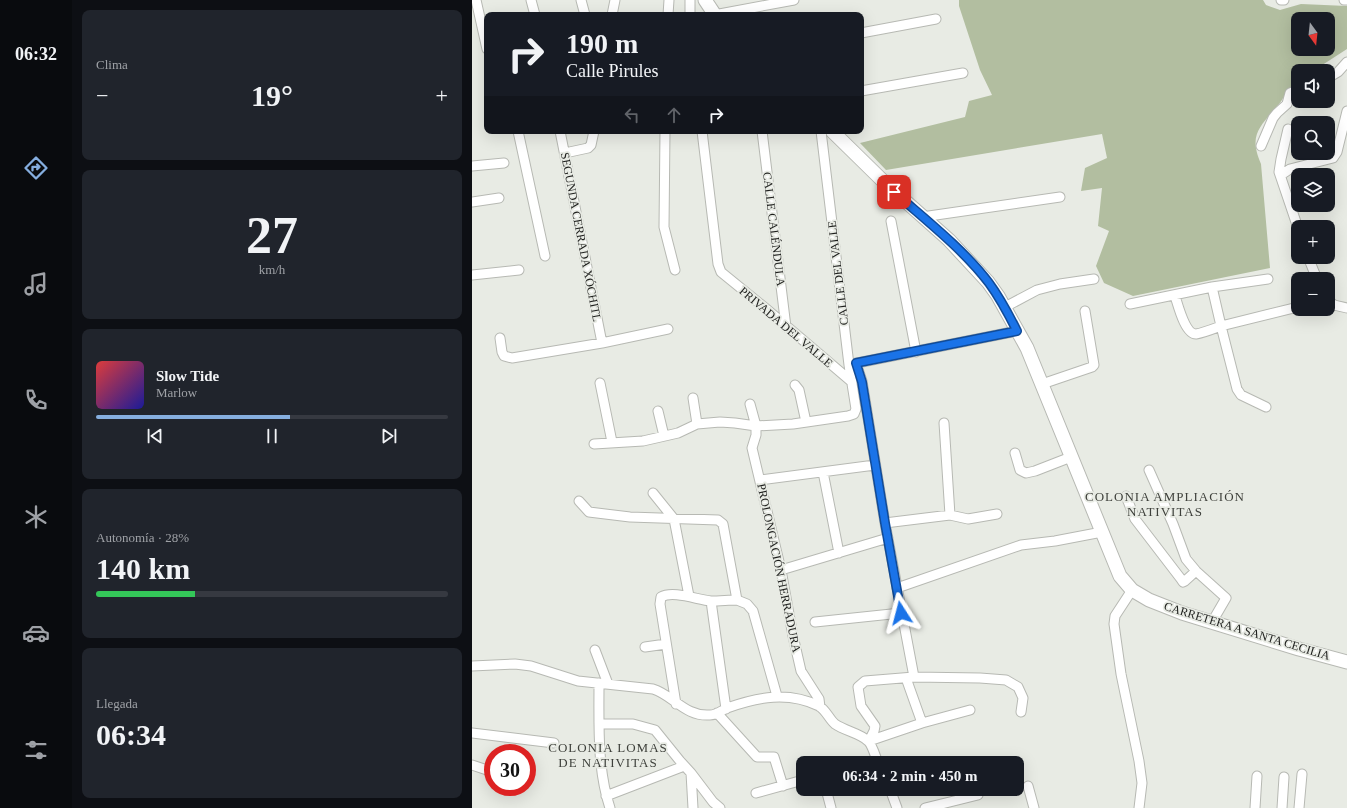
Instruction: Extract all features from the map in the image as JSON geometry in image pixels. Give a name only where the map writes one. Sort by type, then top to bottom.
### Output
[{"type":"main road","points":[[705,0],[713,12]]},
{"type":"main road","name":"CARRETERA A SANTA CECILIA","points":[[835,134],[885,183],[949,240],[988,282],[1005,307],[1027,348],[1120,576],[1132,590],[1149,600],[1212,622],[1347,662]]},
{"type":"street","points":[[476,0],[484,36]]},
{"type":"street","points":[[531,0],[534,12]]},
{"type":"street","points":[[581,0],[584,12]]},
{"type":"street","points":[[613,12],[615,0]]},
{"type":"street","points":[[668,12],[669,0]]},
{"type":"street","points":[[690,0],[690,12]]},
{"type":"street","points":[[731,12],[794,0]]},
{"type":"street","points":[[864,32],[936,19]]},
{"type":"street","points":[[1335,74],[1347,62]]},
{"type":"street","points":[[864,90],[963,73]]},
{"type":"street","points":[[1261,146],[1277,113],[1287,104],[1291,93]]},
{"type":"street","points":[[1281,175],[1290,170],[1333,158],[1337,152],[1347,112]]},
{"type":"street","points":[[1288,129],[1280,159],[1279,172],[1295,220]]},
{"type":"street","points":[[519,134],[545,256]]},
{"type":"street","name":"SEGUNDA CERRADA XÓCHITL","points":[[561,134],[602,342]]},
{"type":"street","points":[[565,153],[588,148],[591,145],[593,134]]},
{"type":"street","points":[[665,134],[664,227],[675,270]]},
{"type":"street","name":"PRIVADA DEL VALLE","points":[[702,134],[718,264],[721,272],[852,382]]},
{"type":"street","name":"CALLE CALÉNDULA","points":[[762,134],[786,327]]},
{"type":"street","name":"CALLE DEL VALLE","points":[[806,422],[848,416],[854,414],[856,409],[852,382],[853,364],[821,134]]},
{"type":"street","points":[[472,166],[504,163]]},
{"type":"street","points":[[922,217],[1060,197]]},
{"type":"street","points":[[472,202],[499,198]]},
{"type":"street","points":[[891,221],[916,352]]},
{"type":"street","points":[[472,275],[519,270]]},
{"type":"street","points":[[1005,307],[1037,290],[1060,284],[1094,279]]},
{"type":"street","points":[[1130,304],[1175,296],[1212,287],[1268,279]]},
{"type":"street","points":[[1212,287],[1237,389],[1241,396],[1266,407]]},
{"type":"street","points":[[1175,296],[1185,325],[1195,334],[1291,309]]},
{"type":"street","points":[[1335,305],[1347,308]]},
{"type":"street","points":[[1042,384],[1094,365],[1085,311]]},
{"type":"street","points":[[500,338],[504,356],[512,358],[668,329]]},
{"type":"street","points":[[922,723],[910,678],[897,588],[862,382],[853,364],[1017,331]]},
{"type":"street","points":[[600,383],[612,442]]},
{"type":"street","points":[[594,444],[643,441],[678,433],[697,424],[735,422],[756,426],[806,422],[799,390],[795,385]]},
{"type":"street","points":[[693,398],[697,424]]},
{"type":"street","points":[[750,404],[756,426]]},
{"type":"street","points":[[658,411],[664,436]]},
{"type":"street","points":[[944,423],[950,515]]},
{"type":"street","name":"PROLONGACIÓN HERRADURA","points":[[756,426],[756,436],[752,448],[781,570],[792,636],[801,671],[819,699],[820,707]]},
{"type":"street","points":[[1015,453],[1020,470],[1026,473],[1071,457]]},
{"type":"street","points":[[760,480],[875,465]]},
{"type":"street","points":[[1149,470],[1167,509],[1186,559],[1196,571],[1226,598],[1212,622]]},
{"type":"street","points":[[823,472],[839,552]]},
{"type":"street","points":[[653,493],[674,519],[689,596]]},
{"type":"street","points":[[1126,496],[1135,519],[1183,582],[1196,571]]},
{"type":"street","points":[[579,501],[589,512],[630,517],[718,520],[723,524],[737,600]]},
{"type":"street","points":[[885,523],[950,515],[968,519],[997,514]]},
{"type":"street","points":[[897,588],[1021,545],[1055,541],[1102,532]]},
{"type":"street","points":[[781,570],[888,538]]},
{"type":"street","points":[[1132,590],[1114,616],[1114,624],[1121,674],[1139,761],[1142,783],[1139,808]]},
{"type":"street","points":[[676,704],[660,604],[661,597],[664,595],[689,596],[711,601],[737,600],[747,604],[753,611],[777,696]]},
{"type":"street","points":[[711,601],[726,709]]},
{"type":"street","points":[[815,622],[901,613]]},
{"type":"street","points":[[645,647],[666,644]]},
{"type":"street","points":[[595,650],[604,683],[599,724],[603,784],[610,808]]},
{"type":"street","points":[[472,666],[515,664],[531,666],[543,668],[578,681],[653,689],[660,691],[676,704],[694,713],[710,715],[726,709],[777,696],[791,697],[820,707],[835,724],[869,741],[875,756]]},
{"type":"street","points":[[869,741],[875,726],[861,706],[858,687],[865,681],[910,678],[980,678],[1006,680],[1018,688],[1023,698],[1021,712]]},
{"type":"street","points":[[869,741],[922,723],[970,710]]},
{"type":"street","points":[[717,713],[757,757],[774,757],[783,786]]},
{"type":"street","points":[[599,724],[633,724],[655,730],[713,802],[720,808]]},
{"type":"street","points":[[472,733],[554,743]]},
{"type":"street","points":[[472,765],[484,769]]},
{"type":"street","points":[[606,796],[684,766]]},
{"type":"street","points":[[691,773],[693,808]]},
{"type":"street","points":[[1299,808],[1302,774]]},
{"type":"street","points":[[1255,808],[1257,776]]},
{"type":"street","points":[[1282,808],[1284,777]]},
{"type":"street","points":[[756,793],[796,782]]},
{"type":"street","points":[[1028,786],[1034,808]]},
{"type":"street","points":[[828,796],[831,808]]},
{"type":"street","points":[[893,796],[897,808]]},
{"type":"street","points":[[925,808],[974,796]]},
{"type":"path","points":[[1135,519],[1167,509]]},
{"type":"green space","points":[[959,0],[1263,0],[1266,5],[1280,10],[1301,4],[1347,6],[1347,49],[1324,64],[1291,64],[1291,87],[1258,131],[1256,145],[1257,154],[1261,164],[1270,268],[1133,296],[1104,283],[1096,266],[1109,231],[1098,226],[1102,188],[1081,191],[1085,168],[1107,158],[1102,134],[886,170],[860,143],[965,117],[969,101],[992,95],[980,70],[959,6]]},
{"type":"district","name":"COLONIA AMPLIACIÓN NATIVITAS","points":[[1165,504]]},
{"type":"district","name":"COLONIA LOMAS DE NATIVITAS","points":[[608,754]]},
{"type":"route","points":[[894,192],[949,240],[988,282],[1005,307],[1017,331],[856,363],[862,382],[901,613]]}]
